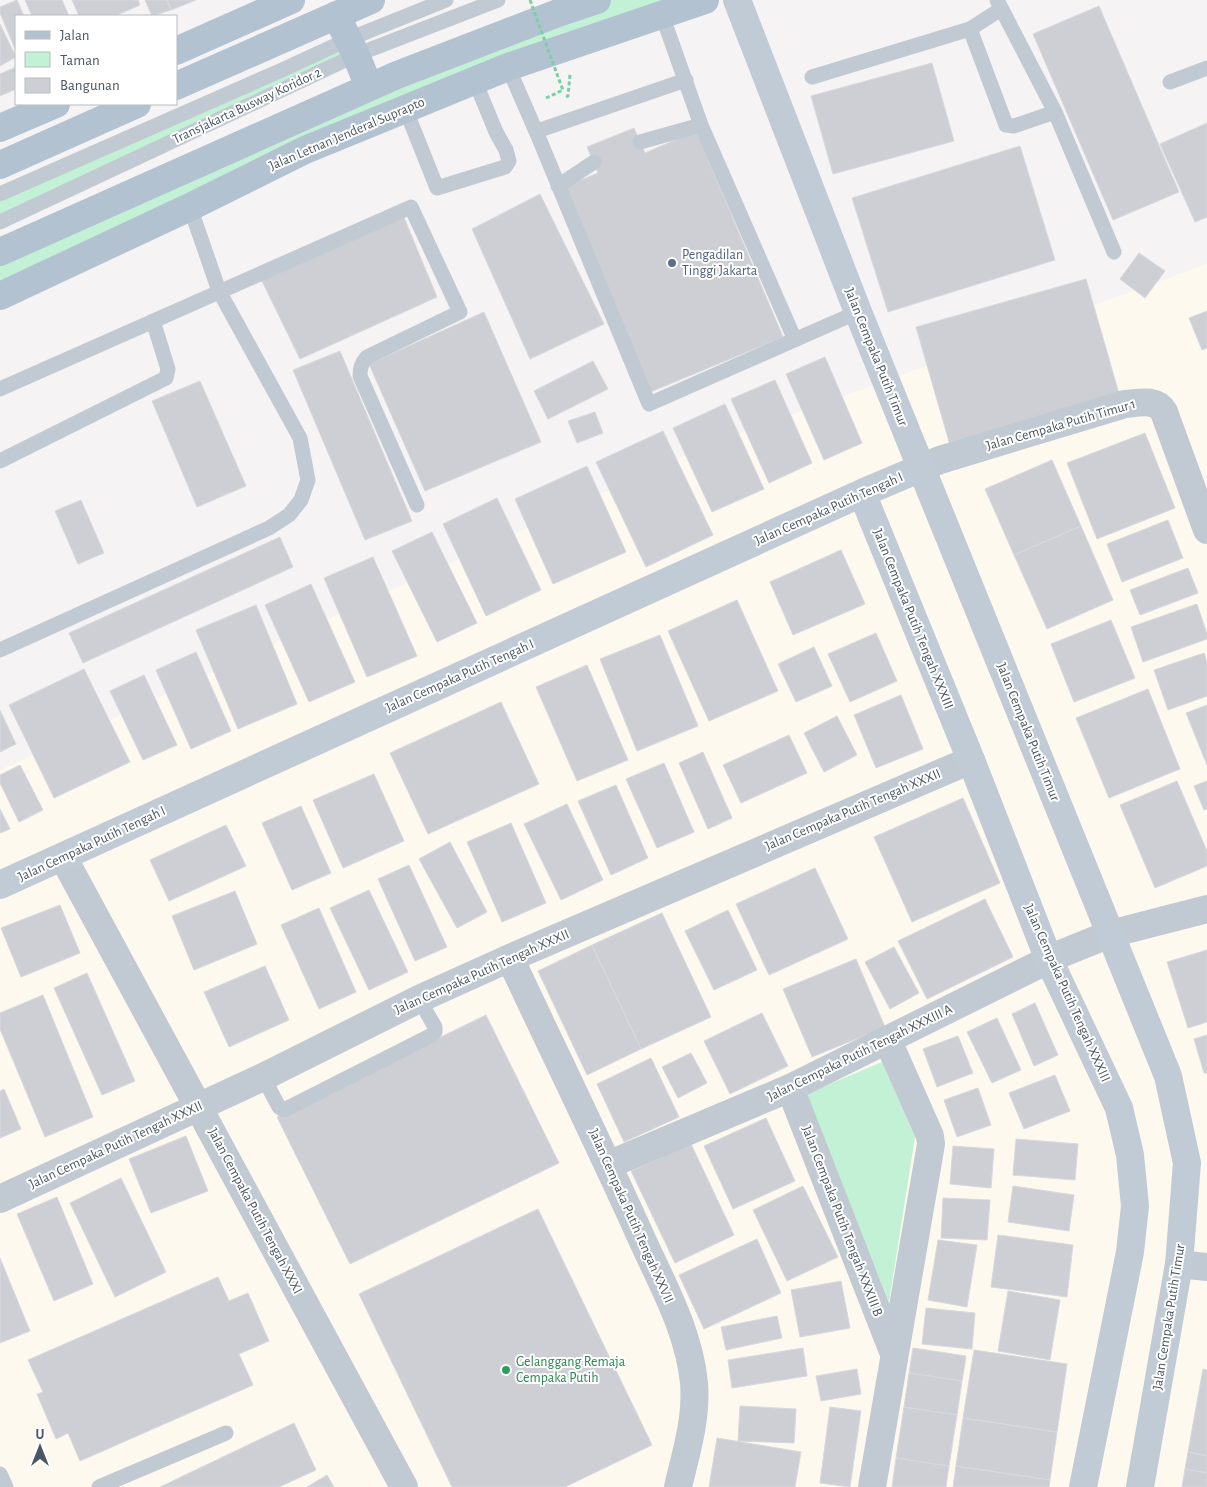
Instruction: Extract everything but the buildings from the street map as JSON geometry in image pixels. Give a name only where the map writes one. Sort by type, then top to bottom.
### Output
[{"type":"main road","points":[[178,50],[292,0]]},
{"type":"main road","points":[[178,85],[371,0]]},
{"type":"main road","points":[[0,252],[397,75],[526,25],[597,0]]},
{"type":"main road","name":"Jalan Letnan Jenderal Suprapto","points":[[0,296],[190,207],[305,150],[405,108],[508,67],[705,0]]},
{"type":"main road","points":[[336,14],[370,88]]},
{"type":"main road","points":[[0,128],[54,105]]},
{"type":"main road","points":[[0,165],[135,105]]},
{"type":"street","name":"Jalan Cempaka Putih Timur","points":[[737,0],[850,315],[893,480],[1168,1076],[1187,1164],[1179,1264],[1140,1487]]},
{"type":"street","name":"Jalan Cempaka Putih Timur 1","points":[[893,480],[940,460],[1125,404],[1153,403],[1161,407],[1164,412],[1207,530]]},
{"type":"street","name":"Jalan Cempaka Putih Tengah XXXIII","points":[[893,480],[971,760],[1119,1108],[1130,1155],[1134,1206],[1130,1252],[1083,1487]]},
{"type":"street","name":"Jalan Cempaka Putih Tengah I","points":[[0,885],[893,480]]},
{"type":"street","name":"Jalan Cempaka Putih Tengah XXXII","points":[[0,1199],[199,1107],[419,999],[971,760]]},
{"type":"street","name":"Jalan Cempaka Putih Tengah XXXI","points":[[63,857],[404,1487]]},
{"type":"street","name":"Jalan Cempaka Putih Tengah XXXIII A","points":[[608,1165],[790,1088],[1056,957],[1103,937],[1207,909]]},
{"type":"street","name":"Jalan Cempaka Putih Tengah XXVII","points":[[510,958],[608,1165],[678,1320],[688,1351],[694,1384],[692,1426],[678,1487]]},
{"type":"street","name":"Jalan Cempaka Putih Tengah XXXIII B","points":[[872,1487],[931,1144],[930,1136],[888,1041]]},
{"type":"street","name":"Jalan Cempaka Putih Tengah XXXIII B","points":[[790,1088],[894,1355]]},
{"type":"street","points":[[1179,1264],[1207,1267]]},
{"type":"lane","name":"Transjakarta Busway Koridor 2","points":[[0,222],[446,0]]},
{"type":"lane","name":"Transjakarta Busway Koridor 2","points":[[0,194],[282,70],[498,0]]},
{"type":"lane","points":[[812,77],[970,30],[999,5],[1055,112],[1114,252]]},
{"type":"lane","points":[[662,14],[701,125],[795,340]]},
{"type":"lane","points":[[970,30],[1006,125],[1014,126],[1055,112]]},
{"type":"lane","points":[[508,67],[649,404],[850,315]]},
{"type":"lane","points":[[1170,82],[1207,68]]},
{"type":"lane","points":[[538,136],[540,130],[686,80]]},
{"type":"lane","points":[[405,108],[437,188],[506,167],[509,161],[506,150],[496,132],[475,81]]},
{"type":"lane","points":[[640,142],[701,125]]},
{"type":"lane","points":[[558,186],[594,162]]},
{"type":"lane","points":[[0,650],[269,528],[289,514],[301,500],[308,480],[300,438],[219,291],[190,207]]},
{"type":"lane","points":[[0,389],[411,207],[460,312],[367,357],[362,363],[360,376],[417,505]]},
{"type":"lane","points":[[0,461],[166,378],[168,369],[153,321]]},
{"type":"lane","points":[[263,1076],[279,1107],[286,1109],[432,1035],[435,1032],[435,1027],[419,999]]},
{"type":"lane","points":[[99,1487],[226,1433]]},
{"type":"lane","points":[[0,1474],[6,1487]]},
{"type":"path","points":[[530,0],[563,90],[540,101]]},
{"type":"path","points":[[560,100],[568,96]]},
{"type":"shaded area","points":[[1207,264],[1207,1487],[0,1487],[0,770],[703,447]]},
{"type":"green space","points":[[599,0],[704,0],[549,53],[0,295],[0,253]]},
{"type":"green space","points":[[349,39],[356,55],[0,222],[0,194]]},
{"type":"green space","points":[[882,1062],[915,1137],[889,1302],[806,1094]]},
{"type":"place","name":"Pengadilan Tinggi Jakarta","points":[[672,263]]},
{"type":"place","name":"Gelanggang Remaja Cempaka Putih","points":[[506,1370]]}]
